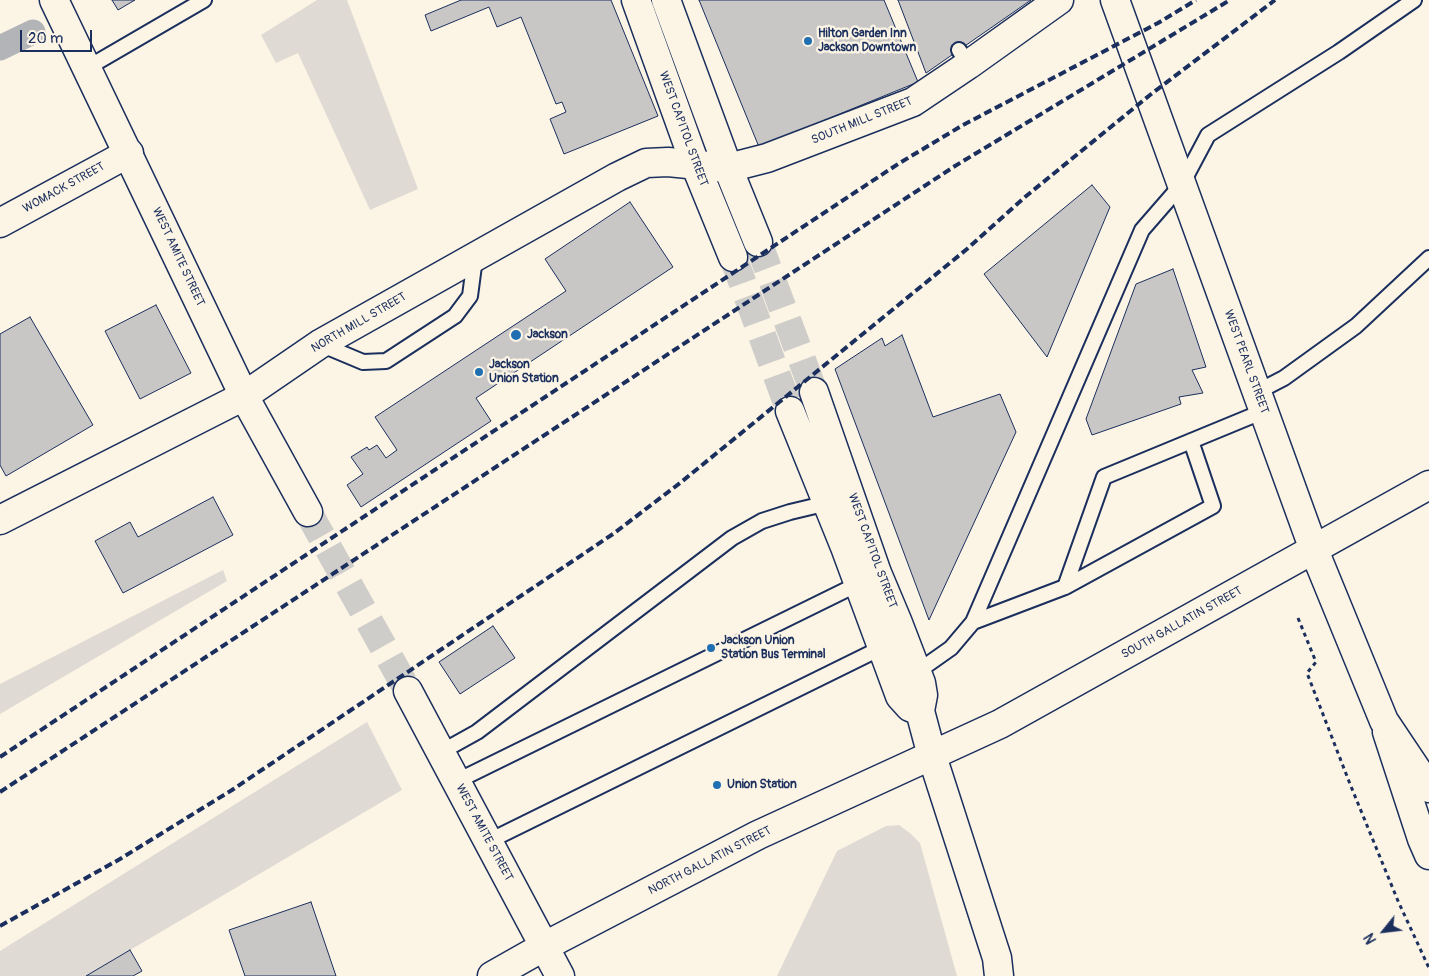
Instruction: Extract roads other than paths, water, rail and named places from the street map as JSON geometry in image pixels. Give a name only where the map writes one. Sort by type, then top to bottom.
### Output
[{"type":"main road","name":"WEST AMITE STREET","points":[[54,0],[244,396],[308,512]]},
{"type":"main road","name":"WEST CAPITOL STREET","points":[[636,0],[695,164],[732,257]]},
{"type":"main road","points":[[666,0],[728,168],[758,242]]},
{"type":"main road","name":"SOUTH MILL STREET","points":[[728,168],[767,158],[913,102],[964,58],[1060,0]]},
{"type":"main road","name":"WEST PEARL STREET","points":[[1115,0],[1314,550],[1384,721]]},
{"type":"main road","name":"WOMACK STREET","points":[[0,223],[129,153]]},
{"type":"main road","name":"NORTH MILL STREET","points":[[0,520],[244,396],[320,344],[617,177],[646,163],[668,162],[728,168]]},
{"type":"main road","name":"WEST CAPITOL STREET","points":[[814,392],[858,584],[900,696],[910,707],[920,711]]},
{"type":"main road","name":"WEST CAPITOL STREET","points":[[790,411],[877,573],[917,672],[923,695],[920,711],[932,756],[997,958],[999,976]]},
{"type":"main road","name":"SOUTH GALLATIN STREET","points":[[932,756],[1000,724],[1429,485]]},
{"type":"main road","name":"WEST AMITE STREET","points":[[408,691],[560,976]]},
{"type":"main road","points":[[1384,721],[1429,788]]},
{"type":"main road","points":[[1384,721],[1429,856]]},
{"type":"main road","name":"NORTH GALLATIN STREET","points":[[492,976],[545,946],[758,835],[932,756]]},
{"type":"lane","points":[[87,68],[204,0]]},
{"type":"lane","points":[[917,672],[951,648],[973,622],[1142,230],[1182,184],[1208,134],[1340,52],[1414,0]]},
{"type":"lane","points":[[320,344],[363,362],[386,360],[455,316],[470,296],[474,258]]},
{"type":"lane","points":[[1065,587],[1104,477],[1191,441],[1261,401],[1284,378],[1356,326],[1429,258]]},
{"type":"lane","points":[[973,622],[1065,587],[1213,506],[1191,441]]},
{"type":"lane","points":[[441,752],[476,732],[732,538],[762,521],[839,500]]},
{"type":"lane","points":[[457,781],[858,584]]},
{"type":"lane","points":[[489,841],[881,648]]},
{"type":"waterway","points":[[0,48],[33,32]]},
{"type":"tunnel","points":[[758,242],[814,392]]},
{"type":"tunnel","points":[[733,257],[790,411]]},
{"type":"tunnel","points":[[308,512],[408,691]]},
{"type":"railway","points":[[0,757],[898,164],[963,125],[1158,23],[1196,0]]},
{"type":"railway","points":[[0,792],[955,166],[1230,0]]},
{"type":"railway","points":[[0,926],[120,859],[232,790],[613,534],[680,483],[967,249],[1025,197],[1150,95],[1275,0]]},
{"type":"place","name":"Hilton Garden Inn Jackson Downtown","points":[[808,41]]},
{"type":"place","name":"Jackson","points":[[516,335]]},
{"type":"place","name":"Jackson Union Station","points":[[479,372]]},
{"type":"place","name":"Jackson Union Station Bus Terminal","points":[[711,648]]},
{"type":"place","name":"Union Station","points":[[717,785]]}]
